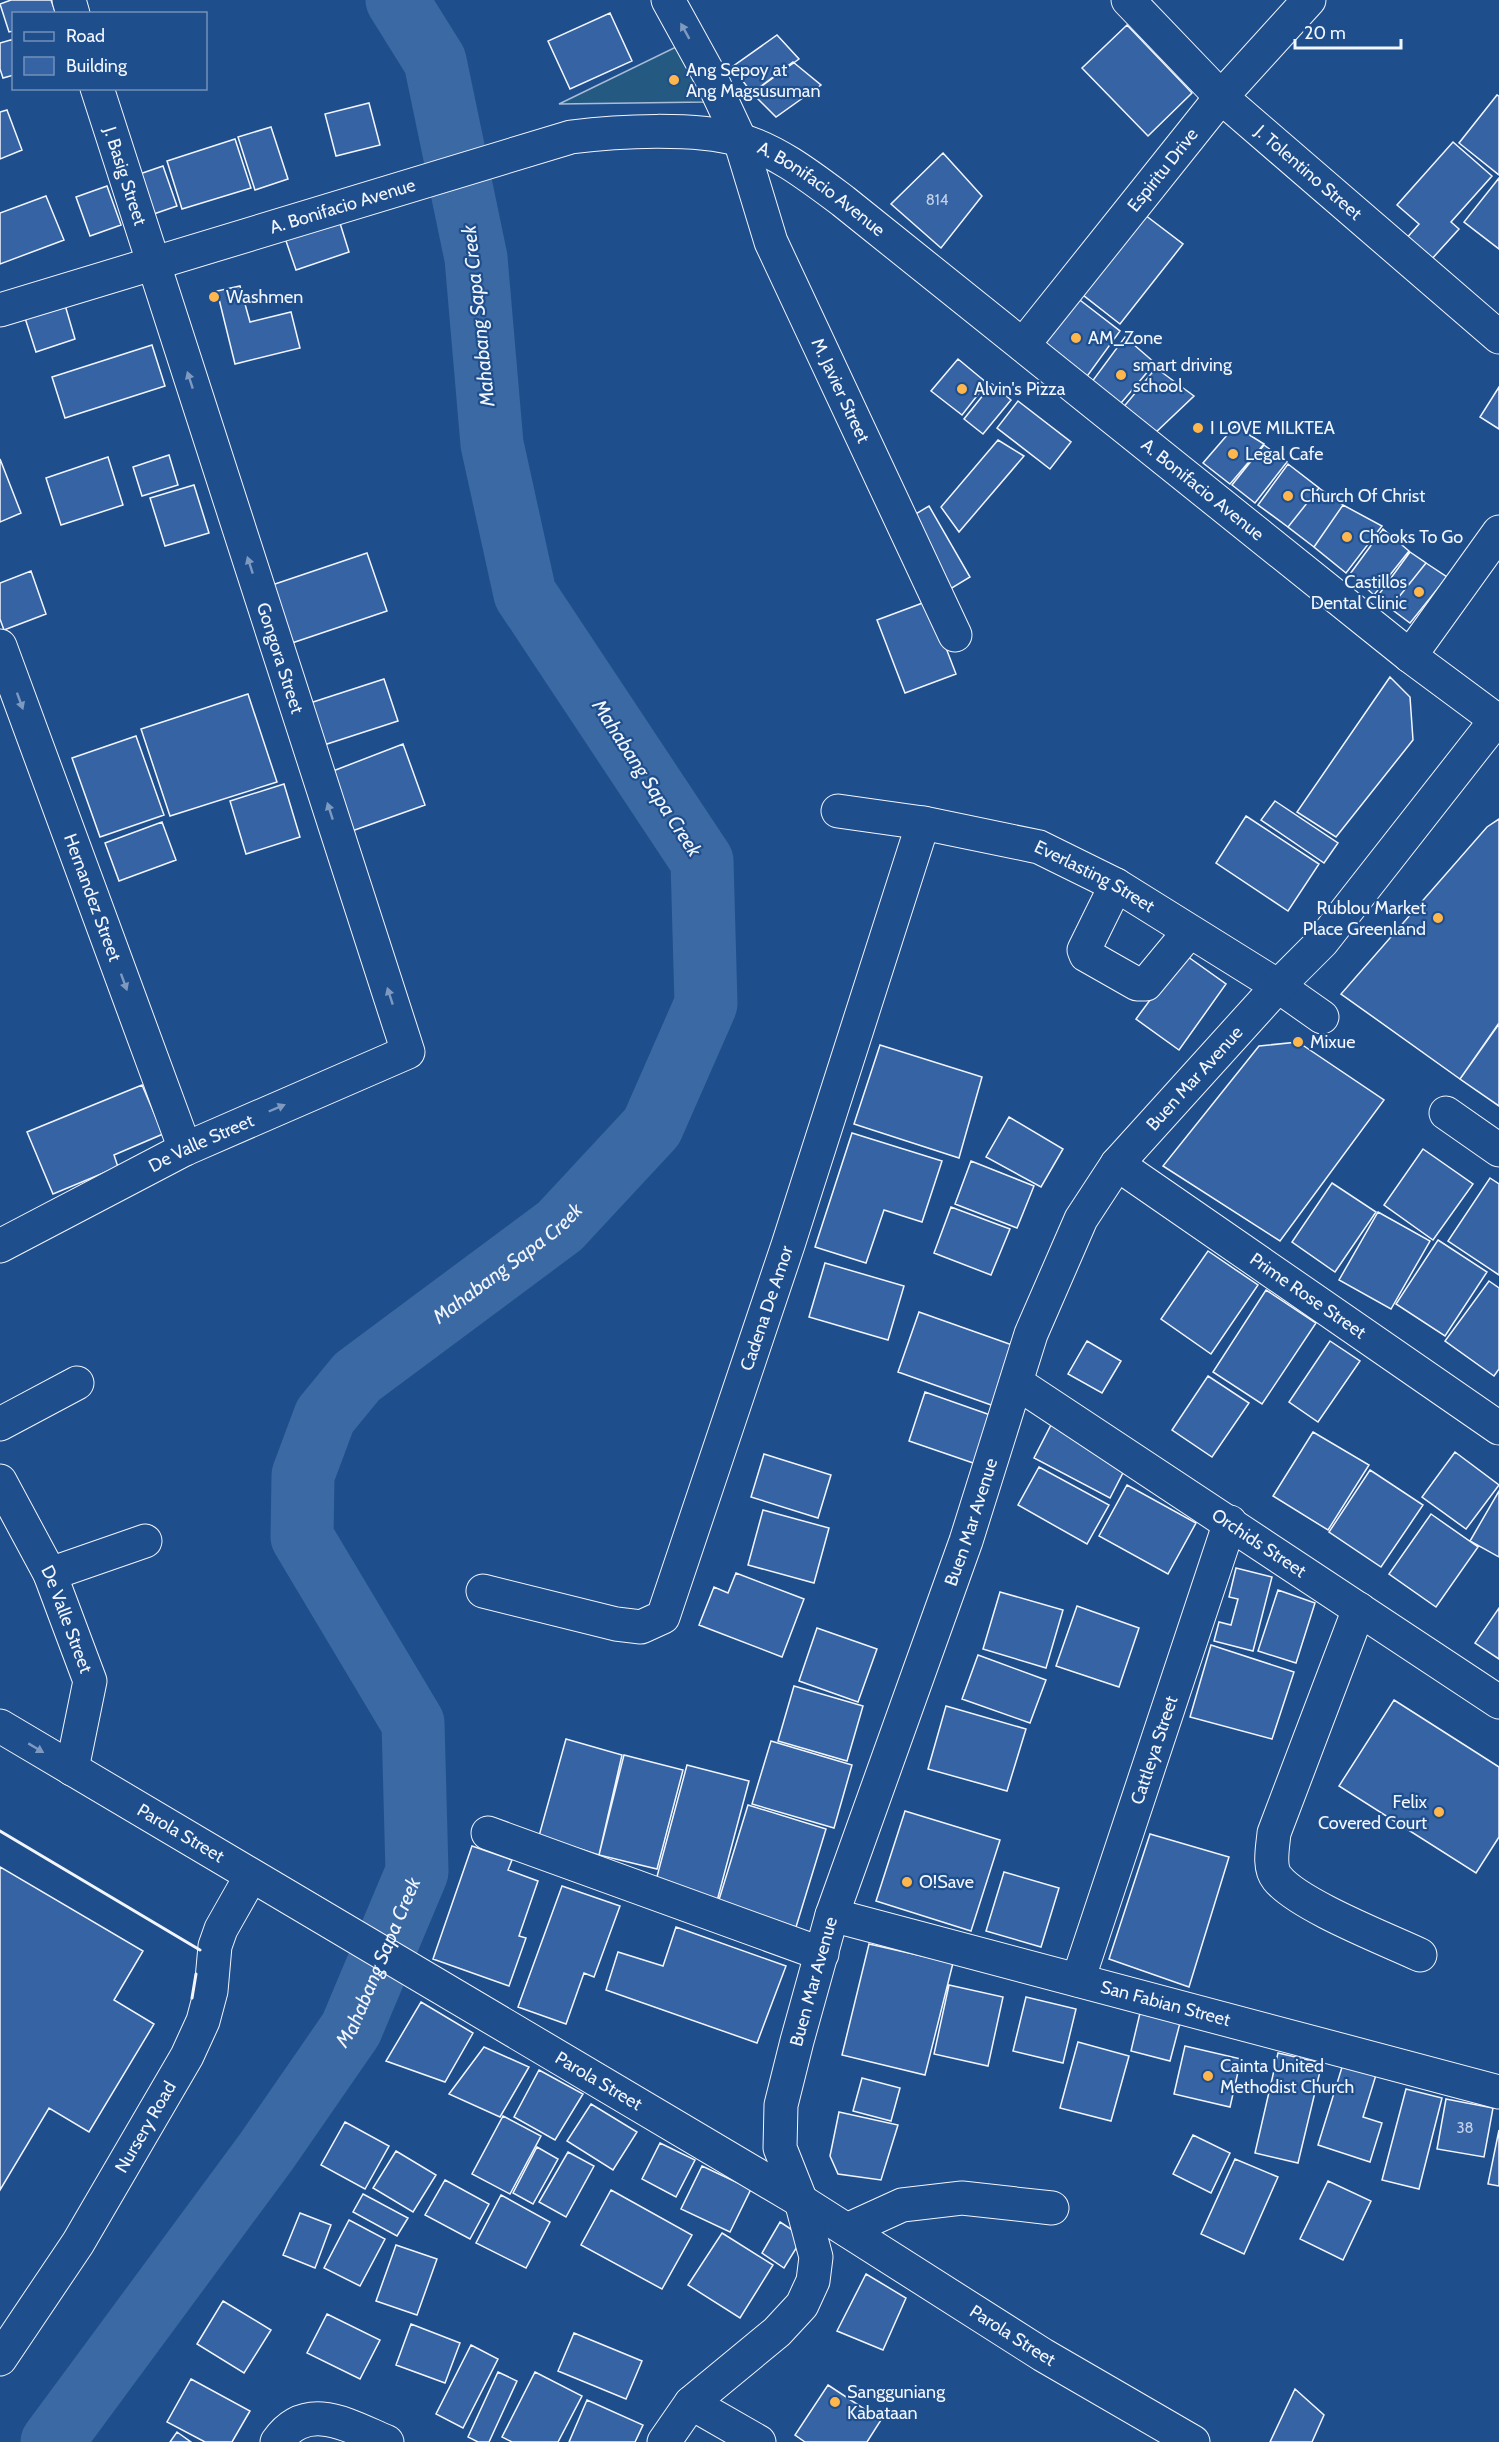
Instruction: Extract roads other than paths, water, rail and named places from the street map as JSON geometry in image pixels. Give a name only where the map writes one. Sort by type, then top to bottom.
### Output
[{"type":"street","name":"M. Javier Street","points":[[668,0],[711,78],[740,140],[771,242],[955,635]]},
{"type":"street","name":"J. Tolentino Street","points":[[1128,0],[1221,97],[1499,337]]},
{"type":"street","name":"Espiritu Drive","points":[[1023,345],[1221,97],[1309,0]]},
{"type":"street","name":"J. Basig Street","points":[[98,90],[153,263]]},
{"type":"street","name":"A. Bonifacio Avenue","points":[[0,310],[490,163],[543,143],[611,132],[692,134],[740,140],[775,155],[817,181],[1410,656],[1497,721]]},
{"type":"street","name":"Gongora Street","points":[[153,263],[408,1052]]},
{"type":"street","points":[[1410,656],[1499,532]]},
{"type":"street","name":"Hernandez Street","points":[[0,646],[185,1149]]},
{"type":"street","name":"Buen Mar Avenue","points":[[664,2442],[691,2403],[777,2332],[802,2305],[813,2281],[816,2257],[801,2201],[780,2148],[781,2105],[832,1915],[966,1541],[1031,1334],[1081,1219],[1118,1164],[1278,986],[1322,942],[1497,721]]},
{"type":"street","name":"Everlasting Street","points":[[838,811],[923,823],[1039,847],[1116,885],[1278,986],[1322,1017]]},
{"type":"street","name":"Cadena De Amor","points":[[483,1592],[616,1624],[641,1627],[663,1617],[791,1233],[923,823]]},
{"type":"street","points":[[1116,885],[1084,950],[1086,955],[1137,984],[1146,984],[1189,932]]},
{"type":"street","name":"De Valle Street","points":[[0,1246],[185,1149],[408,1052]]},
{"type":"street","points":[[1446,1113],[1499,1150]]},
{"type":"street","name":"Prime Rose Street","points":[[1118,1164],[1499,1428]]},
{"type":"street","points":[[0,1424],[77,1383]]},
{"type":"street","name":"Orchids Street","points":[[1017,1383],[1499,1702]]},
{"type":"street","name":"De Valle Street","points":[[0,1481],[50,1574],[90,1681],[72,1769]]},
{"type":"street","name":"Cattleya Street","points":[[1078,1980],[1230,1522]]},
{"type":"street","points":[[50,1574],[145,1541]]},
{"type":"street","points":[[1359,1609],[1274,1833],[1272,1858],[1276,1877],[1297,1897],[1420,1955]]},
{"type":"street","name":"Parola Street","points":[[0,1726],[801,2201],[1043,2355],[1193,2442]]},
{"type":"street","points":[[488,1833],[822,1954]]},
{"type":"street","name":"Nursery Road","points":[[0,2359],[78,2243],[187,2056],[203,2021],[211,1991],[215,1946],[221,1929],[251,1876]]},
{"type":"street","name":"San Fabian Street","points":[[832,1915],[1499,2092]]},
{"type":"street","points":[[847,2230],[902,2205],[962,2198],[1052,2208]]},
{"type":"street","points":[[684,2442],[691,2403],[759,2442]]},
{"type":"street","points":[[276,2442],[282,2434],[304,2419],[331,2419],[387,2442]]},
{"type":"waterway","name":"Mahabang Sapa Creek","points":[[52,2442],[266,2152],[351,2029],[417,1872],[413,1723],[302,1537],[303,1475],[325,1416],[357,1377],[560,1226],[652,1127],[706,1004],[702,861],[525,594],[492,444],[476,258],[435,61],[397,0]]},
{"type":"place","name":"Ang Sepoy at Ang Magsusuman","points":[[674,80]]},
{"type":"place","name":"Washmen","points":[[214,297]]},
{"type":"place","name":"AM_Zone","points":[[1076,338]]},
{"type":"place","name":"smart driving school","points":[[1121,375]]},
{"type":"place","name":"Alvin's Pizza","points":[[962,389]]},
{"type":"place","name":"I LOVE MILKTEA","points":[[1198,428]]},
{"type":"place","name":"Legal Cafe","points":[[1233,454]]},
{"type":"place","name":"Church Of Christ","points":[[1288,496]]},
{"type":"place","name":"Chooks To Go","points":[[1347,537]]},
{"type":"place","name":"Castillos Dental Clinic","points":[[1419,592]]},
{"type":"place","name":"Rublou Market Place Greenland","points":[[1438,918]]},
{"type":"place","name":"Mixue","points":[[1298,1042]]},
{"type":"place","name":"Felix Covered Court","points":[[1439,1812]]},
{"type":"place","name":"O!Save","points":[[907,1882]]},
{"type":"place","name":"Cainta United Methodist Church","points":[[1208,2076]]},
{"type":"place","name":"Sangguniang Kabataan","points":[[835,2402]]}]
